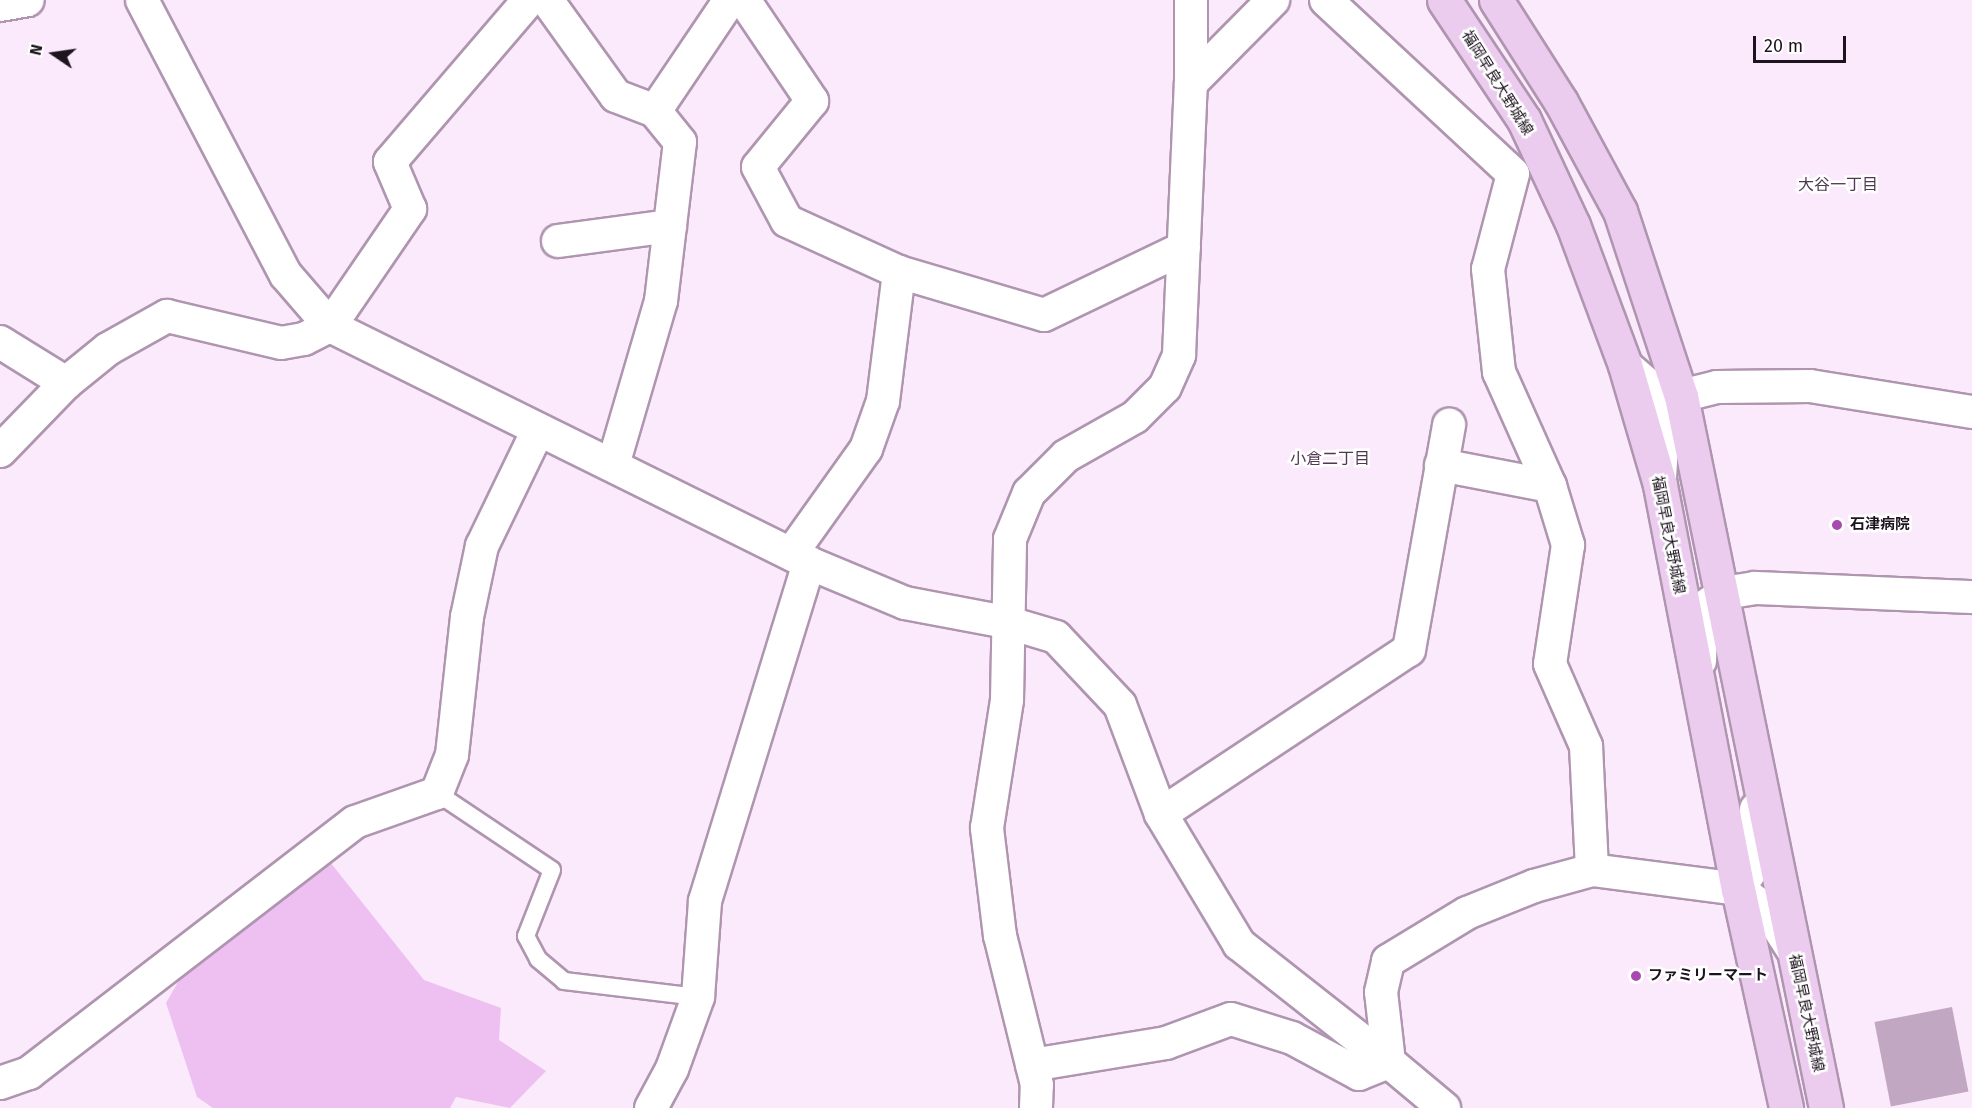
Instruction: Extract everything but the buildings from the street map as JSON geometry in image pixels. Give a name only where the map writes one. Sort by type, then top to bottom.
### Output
[{"type":"main road","name":"福岡早良大野城線","points":[[1444,0],[1524,120],[1574,225],[1625,365],[1660,485],[1738,889],[1786,1108]]},
{"type":"main road","name":"福岡早良大野城線","points":[[1496,0],[1562,102],[1620,211],[1681,396],[1724,593],[1826,1108]]},
{"type":"street","points":[[0,5],[28,0]]},
{"type":"street","points":[[142,0],[286,274],[330,326],[800,558],[906,603],[1006,622],[1056,637],[1120,705],[1161,814],[1239,944],[1444,1108]]},
{"type":"street","points":[[0,451],[66,383],[108,349],[167,316],[281,343],[304,339],[330,326],[410,209],[390,162],[529,0]]},
{"type":"street","points":[[547,0],[616,96],[655,111],[680,142],[661,301],[613,465]]},
{"type":"street","points":[[655,111],[730,0]]},
{"type":"street","points":[[744,0],[812,101],[758,167],[787,221],[899,272],[1044,315],[1184,248]]},
{"type":"street","points":[[1060,1108],[1035,1086],[1000,936],[987,828],[1006,700],[1006,622],[1010,538],[1029,493],[1066,456],[1135,417],[1165,387],[1179,355],[1191,83],[1191,0]]},
{"type":"street","points":[[1191,83],[1273,0]]},
{"type":"street","points":[[1326,0],[1513,174],[1488,269],[1499,372],[1550,486],[1569,545],[1550,664],[1586,746],[1592,870]]},
{"type":"street","points":[[558,241],[670,226]]},
{"type":"street","points":[[651,1108],[672,1069],[698,997],[705,901],[800,558],[866,449],[884,400],[899,272]]},
{"type":"street","points":[[0,342],[66,383]]},
{"type":"street","points":[[1625,365],[1654,390],[1681,396],[1717,387],[1810,386],[1972,412]]},
{"type":"street","points":[[1660,485],[1664,415],[1681,396]]},
{"type":"street","points":[[1161,814],[1408,650],[1449,424]]},
{"type":"street","points":[[0,1083],[29,1073],[355,822],[437,793],[452,755],[467,617],[482,546],[538,430]]},
{"type":"street","points":[[1441,465],[1550,486]]},
{"type":"street","points":[[1674,563],[1699,586],[1724,593],[1755,588],[1972,597]]},
{"type":"street","points":[[1700,690],[1701,624],[1707,605],[1724,593]]},
{"type":"street","points":[[1738,889],[1757,862],[1755,753]]},
{"type":"street","points":[[1389,1062],[1381,992],[1388,961],[1467,913],[1534,886],[1592,870],[1738,889],[1767,910],[1794,951]]},
{"type":"street","points":[[1035,1086],[1231,1019],[1292,1038],[1359,1074],[1389,1062]]},
{"type":"lane","points":[[437,793],[552,870],[526,936],[538,959],[564,981],[698,997]]},
{"type":"shaded area","points":[[330,862],[424,980],[501,1008],[499,1040],[546,1071],[510,1108],[456,1097],[450,1108],[213,1108],[197,1097],[166,1003],[182,975]]},
{"type":"place","name":"石津病院","points":[[1837,525]]},
{"type":"place","name":"ファミリーマート","points":[[1636,976]]},
{"type":"district","name":"大谷一丁目","points":[[1838,185]]},
{"type":"district","name":"小倉二丁目","points":[[1330,459]]}]
